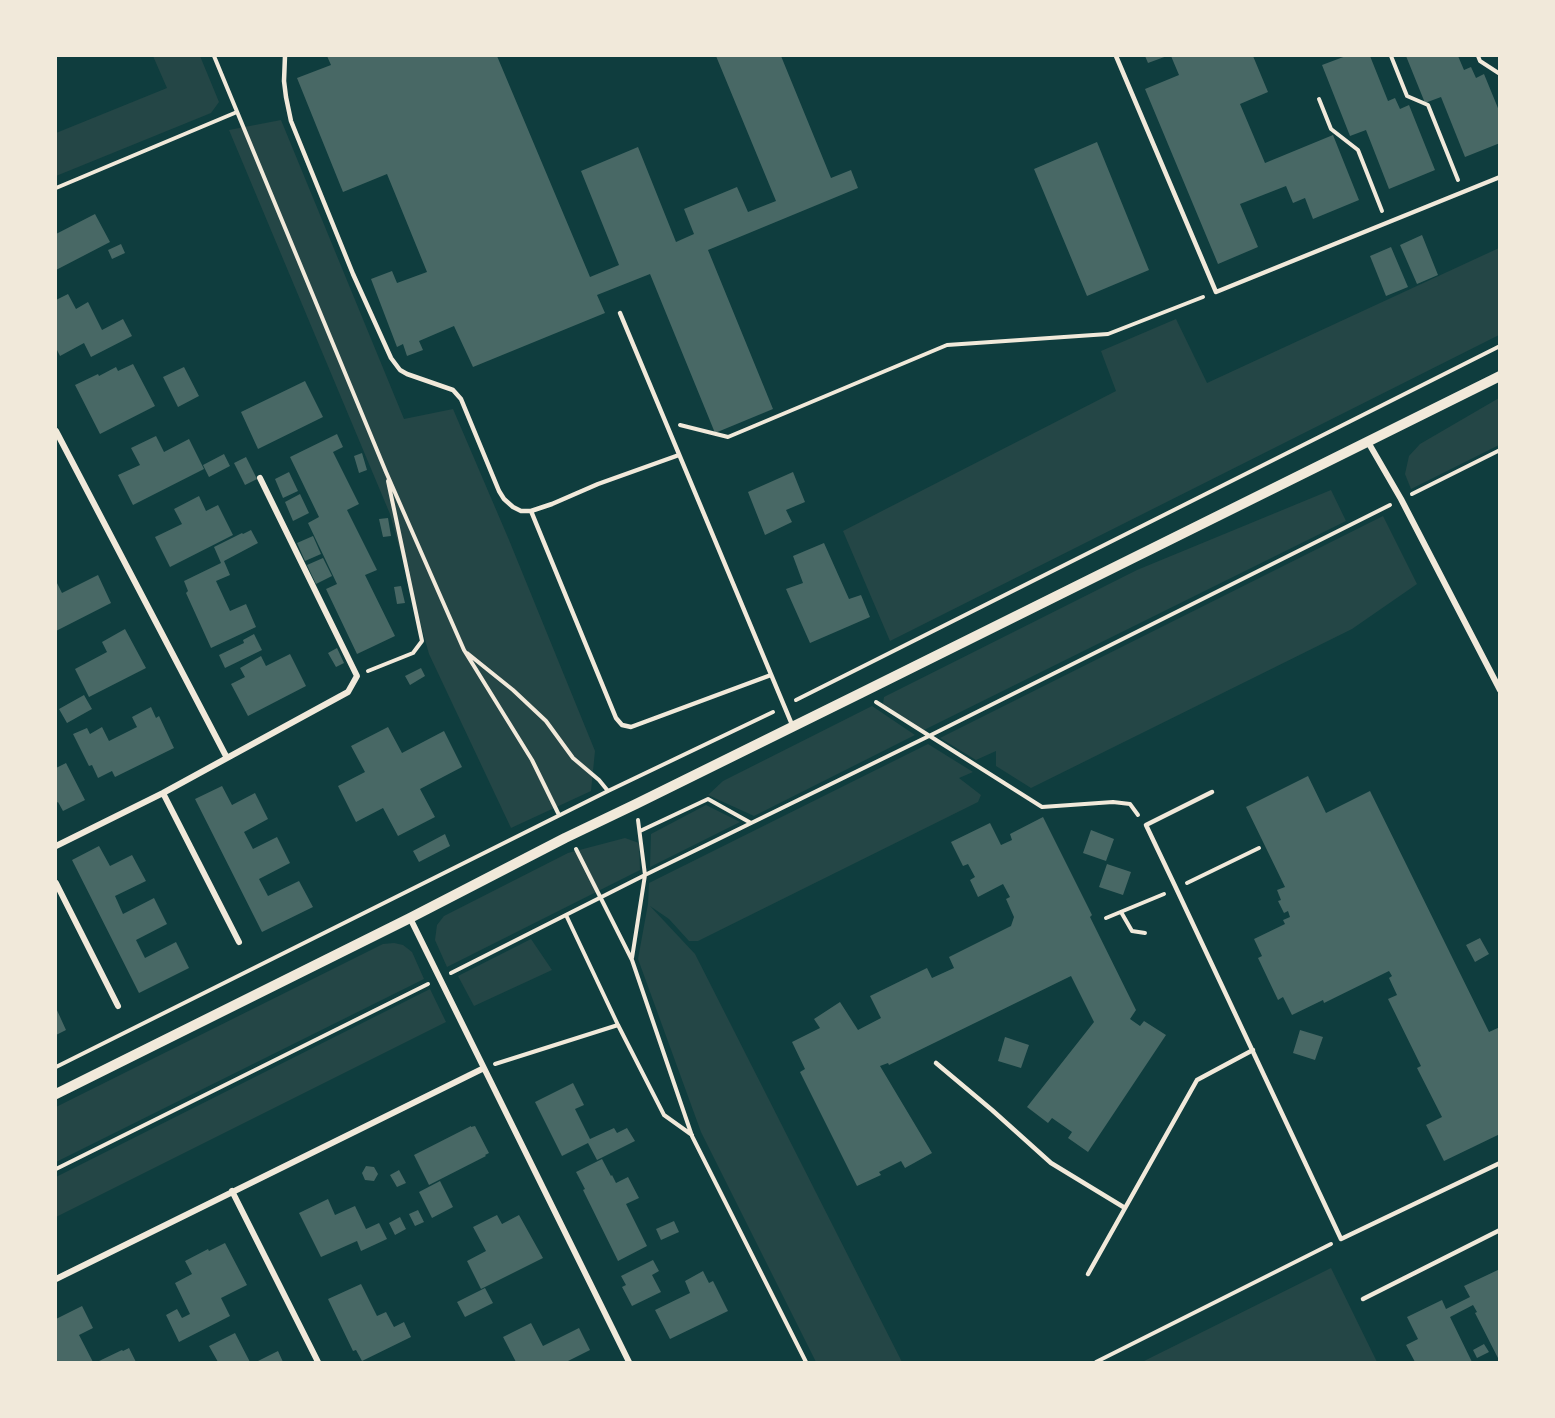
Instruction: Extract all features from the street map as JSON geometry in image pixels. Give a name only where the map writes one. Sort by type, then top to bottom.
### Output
[{"type":"street","points":[[56,1094],[410,918],[565,838],[1500,376]]},
{"type":"street","points":[[56,431],[227,758]]},
{"type":"street","points":[[1368,442],[1401,499],[1500,690]]},
{"type":"street","points":[[56,846],[163,793],[348,692],[357,676],[260,478]]},
{"type":"street","points":[[163,793],[239,942]]},
{"type":"street","points":[[56,883],[118,1006]]},
{"type":"street","points":[[410,918],[629,1362]]},
{"type":"street","points":[[56,1280],[484,1068]]},
{"type":"street","points":[[232,1191],[318,1362]]},
{"type":"lane","points":[[285,56],[285,89],[291,121],[353,274],[391,358],[400,370],[407,374],[453,390],[457,394],[465,406],[504,500],[521,511],[531,511],[679,455]]},
{"type":"lane","points":[[1116,56],[1216,292],[1500,177]]},
{"type":"lane","points":[[620,313],[793,727]]},
{"type":"lane","points":[[531,511],[616,718],[622,725],[631,727],[771,675]]},
{"type":"lane","points":[[1212,792],[1146,825],[1341,1239],[1500,1163]]},
{"type":"lane","points":[[1088,1274],[1197,1080],[1253,1050]]},
{"type":"lane","points":[[936,1063],[1051,1163],[1125,1208]]},
{"type":"lane","points":[[1363,1299],[1500,1230]]},
{"type":"path","points":[[214,56],[386,472],[464,650],[532,760],[563,823]]},
{"type":"path","points":[[1390,56],[1407,96],[1428,105],[1463,192]]},
{"type":"path","points":[[1478,56],[1480,61],[1500,74]]},
{"type":"path","points":[[1319,99],[1331,129],[1358,150],[1387,223]]},
{"type":"path","points":[[56,188],[237,112]]},
{"type":"path","points":[[665,421],[728,437],[947,345],[1108,334],[1216,292]]},
{"type":"path","points":[[56,1169],[1500,450]]},
{"type":"path","points":[[357,676],[413,653],[422,641],[386,472]]},
{"type":"path","points":[[464,650],[513,690],[546,721],[573,759],[599,780],[608,791]]},
{"type":"path","points":[[861,693],[1042,807],[1113,801],[1130,804],[1146,825]]},
{"type":"path","points":[[640,831],[708,799],[752,824]]},
{"type":"path","points":[[632,960],[645,875],[636,804]]},
{"type":"path","points":[[574,844],[632,960],[692,1136],[806,1362]]},
{"type":"path","points":[[1121,912],[1132,931],[1145,933]]},
{"type":"path","points":[[566,915],[664,1115],[692,1136]]},
{"type":"path","points":[[484,1068],[618,1025]]},
{"type":"path","points":[[1096,1362],[1341,1239]]},
{"type":"shaded area","points":[[153,56],[200,56],[219,102],[211,113],[56,176],[56,133],[167,88]]},
{"type":"shaded area","points":[[281,120],[404,419],[453,409],[595,751],[591,791],[511,828],[429,654],[390,514],[229,130]]},
{"type":"shaded area","points":[[1499,248],[1499,335],[890,641],[843,531],[1116,391],[1101,351],[1176,319],[1207,383]]},
{"type":"shaded area","points":[[1499,398],[1499,445],[1411,489],[1405,474],[1409,456],[1420,444]]},
{"type":"shaded area","points":[[1331,490],[1346,521],[924,730],[883,704],[884,697],[1137,570]]},
{"type":"shaded area","points":[[1383,516],[1417,584],[1352,629],[1031,788],[996,766],[996,751],[976,760],[940,738]]},
{"type":"shaded area","points":[[872,706],[915,735],[754,816],[708,795],[723,781]]},
{"type":"shaded area","points":[[928,744],[973,772],[959,778],[981,795],[978,802],[698,941],[689,941],[669,919],[650,906],[695,954],[902,1362],[816,1362],[701,1132],[638,959],[648,904],[649,883]]},
{"type":"shaded area","points":[[706,805],[740,822],[650,867],[651,834]]},
{"type":"shaded area","points":[[625,838],[639,843],[640,870],[447,967],[435,940],[437,925],[444,916],[568,853]]},
{"type":"shaded area","points":[[531,939],[552,970],[474,1006],[458,976]]},
{"type":"shaded area","points":[[383,944],[403,945],[412,952],[424,979],[56,1162],[56,1107]]},
{"type":"shaded area","points":[[430,989],[446,1022],[56,1217],[56,1177]]},
{"type":"shaded area","points":[[1331,1268],[1377,1362],[1142,1362]]},
{"type":"building","points":[[327,56],[497,56],[590,277],[619,265],[581,171],[638,147],[676,242],[694,234],[684,209],[737,187],[748,212],[776,201],[716,56],[781,56],[831,178],[851,170],[858,188],[708,250],[773,409],[715,433],[650,274],[597,295],[605,313],[473,367],[454,326],[419,341],[423,350],[407,356],[403,344],[397,347],[371,279],[392,271],[397,283],[427,272],[387,174],[343,192],[297,78],[331,65]]},
{"type":"building","points":[[1145,56],[1167,56],[1148,63]]},
{"type":"building","points":[[1171,56],[1253,56],[1268,92],[1240,104],[1265,163],[1333,135],[1359,200],[1313,219],[1305,198],[1293,203],[1286,186],[1240,204],[1258,247],[1218,264],[1145,89],[1179,75]]},
{"type":"building","points":[[1346,56],[1370,56],[1388,101],[1395,98],[1400,109],[1409,105],[1435,170],[1389,189],[1366,130],[1350,136],[1322,65]]},
{"type":"building","points":[[1406,56],[1458,56],[1464,70],[1471,67],[1476,78],[1484,74],[1500,113],[1500,143],[1465,157],[1441,97],[1425,103]]},
{"type":"building","points":[[1097,142],[1149,270],[1087,296],[1034,169]]},
{"type":"building","points":[[95,214],[110,242],[56,270],[56,234]]},
{"type":"building","points":[[1422,235],[1438,275],[1417,284],[1400,245]]},
{"type":"building","points":[[121,244],[125,253],[112,259],[108,250]]},
{"type":"building","points":[[1391,247],[1408,287],[1386,296],[1370,256]]},
{"type":"building","points":[[68,294],[76,309],[88,302],[102,330],[123,319],[132,336],[91,357],[84,343],[60,356],[56,348],[56,300]]},
{"type":"building","points":[[133,364],[155,406],[100,434],[75,385],[116,367],[118,371]]},
{"type":"building","points":[[184,367],[199,396],[178,407],[163,377]]},
{"type":"building","points":[[305,381],[323,417],[258,449],[241,412]]},
{"type":"building","points":[[337,434],[343,447],[333,452],[359,504],[347,510],[377,570],[365,575],[395,636],[357,654],[326,589],[337,584],[308,523],[319,517],[290,457]]},
{"type":"building","points":[[156,436],[164,452],[189,439],[204,469],[133,505],[118,475],[140,465],[131,448]]},
{"type":"building","points":[[362,453],[367,470],[359,473],[354,456]]},
{"type":"building","points":[[224,454],[230,466],[209,477],[203,465]]},
{"type":"building","points":[[246,457],[257,479],[245,485],[234,463]]},
{"type":"building","points":[[289,472],[298,491],[283,498],[275,479]]},
{"type":"building","points":[[793,472],[805,502],[786,510],[792,522],[765,535],[748,492]]},
{"type":"building","points":[[300,494],[309,513],[293,521],[285,502]]},
{"type":"building","points":[[199,496],[206,511],[218,505],[233,535],[170,567],[155,537],[182,524],[174,509]]},
{"type":"building","points":[[388,518],[391,536],[383,537],[379,519]]},
{"type":"building","points":[[251,530],[258,543],[224,561],[230,575],[216,581],[230,611],[246,604],[256,627],[211,648],[186,593],[188,591],[184,581],[221,563],[214,547]]},
{"type":"building","points":[[313,536],[321,554],[305,561],[297,543]]},
{"type":"building","points":[[824,543],[849,599],[861,595],[870,617],[810,643],[786,589],[803,583],[793,556]]},
{"type":"building","points":[[323,558],[332,576],[316,584],[307,565]]},
{"type":"building","points":[[98,575],[111,603],[56,631],[56,581],[62,593]]},
{"type":"building","points":[[401,586],[405,603],[397,604],[394,587]]},
{"type":"building","points":[[125,629],[146,668],[89,697],[75,669],[107,652],[102,642]]},
{"type":"building","points":[[254,634],[262,650],[225,668],[219,655],[244,643],[243,640]]},
{"type":"building","points":[[337,648],[344,663],[336,667],[328,653]]},
{"type":"building","points":[[290,654],[306,686],[248,716],[231,684],[245,677],[240,668],[261,656],[266,666]]},
{"type":"building","points":[[421,668],[425,676],[410,685],[405,676]]},
{"type":"building","points":[[84,695],[92,709],[67,723],[59,709]]},
{"type":"building","points":[[151,707],[156,718],[159,716],[174,748],[115,777],[112,771],[98,778],[92,765],[89,766],[73,734],[87,728],[90,734],[102,727],[109,741],[137,727],[132,717]]},
{"type":"building","points":[[388,727],[402,753],[444,731],[462,767],[420,789],[435,817],[398,836],[383,808],[356,822],[338,786],[365,772],[351,746]]},
{"type":"building","points":[[66,763],[85,800],[63,811],[58,802],[56,803],[56,768]]},
{"type":"building","points":[[1308,776],[1326,813],[1370,791],[1489,1032],[1500,1027],[1500,1134],[1444,1161],[1426,1125],[1442,1117],[1417,1068],[1421,1066],[1388,999],[1397,995],[1389,978],[1392,976],[1389,971],[1324,1003],[1323,1000],[1292,1015],[1283,997],[1278,1000],[1258,958],[1262,956],[1254,939],[1285,924],[1283,920],[1290,917],[1288,911],[1284,913],[1278,901],[1281,900],[1277,890],[1285,887],[1246,807]]},
{"type":"building","points":[[222,786],[232,805],[255,793],[268,819],[244,832],[253,849],[277,837],[290,863],[259,879],[268,896],[299,881],[313,907],[262,932],[195,799]]},
{"type":"building","points":[[1043,817],[1136,1010],[1130,1019],[1140,1026],[1144,1021],[1166,1035],[1088,1152],[1068,1138],[1072,1132],[1052,1118],[1048,1123],[1027,1107],[1094,1022],[1071,976],[889,1065],[888,1063],[880,1066],[932,1153],[905,1168],[901,1161],[879,1172],[881,1175],[857,1186],[800,1072],[805,1069],[792,1042],[820,1028],[814,1019],[840,1002],[858,1030],[881,1018],[870,996],[927,968],[932,978],[954,968],[949,957],[1011,926],[1014,917],[1006,899],[1010,897],[1003,884],[978,897],[970,880],[975,877],[968,864],[963,866],[951,842],[990,823],[1001,845],[1012,840],[1010,834]]},
{"type":"building","points":[[1091,830],[1114,839],[1106,861],[1083,853]]},
{"type":"building","points":[[445,834],[450,846],[419,862],[413,851]]},
{"type":"building","points":[[99,846],[110,866],[132,855],[146,881],[115,896],[123,914],[154,898],[167,924],[136,940],[145,958],[176,942],[189,968],[139,993],[72,860]]},
{"type":"building","points":[[1107,864],[1131,872],[1123,895],[1099,887]]},
{"type":"building","points":[[1480,938],[1489,954],[1475,962],[1466,945]]},
{"type":"building","points":[[56,1008],[66,1030],[56,1035]]},
{"type":"building","points":[[1300,1030],[1323,1037],[1315,1060],[1293,1053]]},
{"type":"building","points":[[1005,1037],[1029,1045],[1021,1068],[998,1061]]},
{"type":"building","points":[[573,1083],[584,1105],[575,1109],[590,1139],[614,1128],[617,1133],[627,1128],[635,1141],[597,1160],[588,1143],[562,1156],[535,1102]]},
{"type":"building","points":[[475,1126],[489,1153],[429,1185],[414,1155]]},
{"type":"building","points":[[602,1159],[616,1183],[628,1177],[639,1198],[626,1204],[647,1246],[618,1261],[576,1172]]},
{"type":"building","points":[[366,1166],[374,1167],[378,1174],[374,1181],[365,1180],[362,1173]]},
{"type":"building","points":[[399,1170],[406,1183],[397,1187],[390,1175]]},
{"type":"building","points":[[440,1181],[453,1207],[432,1218],[419,1192]]},
{"type":"building","points":[[328,1199],[335,1215],[355,1206],[366,1229],[379,1223],[387,1239],[361,1251],[357,1241],[321,1257],[299,1213]]},
{"type":"building","points":[[418,1210],[424,1222],[415,1226],[409,1214]]},
{"type":"building","points":[[497,1215],[502,1224],[519,1215],[543,1258],[481,1289],[467,1261],[486,1251],[473,1227]]},
{"type":"building","points":[[400,1217],[406,1229],[395,1235],[389,1223]]},
{"type":"building","points":[[674,1221],[679,1232],[661,1240],[656,1229]]},
{"type":"building","points":[[225,1243],[247,1285],[221,1298],[230,1316],[179,1342],[166,1315],[177,1309],[182,1318],[190,1314],[175,1283],[192,1274],[185,1261]]},
{"type":"building","points":[[653,1260],[659,1271],[652,1275],[661,1292],[632,1306],[622,1287],[626,1285],[621,1276]]},
{"type":"building","points":[[1500,1269],[1500,1362],[1473,1305],[1450,1317],[1472,1362],[1415,1362],[1406,1345],[1418,1339],[1407,1317],[1442,1300],[1446,1309],[1470,1297],[1464,1286]]},
{"type":"building","points":[[703,1271],[709,1283],[713,1281],[728,1311],[670,1339],[655,1310],[690,1293],[685,1281]]},
{"type":"building","points":[[361,1284],[377,1316],[386,1312],[394,1327],[404,1322],[411,1337],[362,1361],[356,1350],[353,1351],[328,1299]]},
{"type":"building","points":[[485,1288],[493,1303],[465,1317],[457,1302]]},
{"type":"building","points":[[82,1306],[93,1328],[79,1335],[93,1362],[56,1362],[56,1319]]},
{"type":"building","points":[[531,1323],[543,1346],[579,1328],[590,1350],[566,1362],[516,1362],[503,1337]]},
{"type":"building","points":[[235,1333],[250,1362],[218,1362],[209,1346]]},
{"type":"building","points":[[1484,1344],[1489,1352],[1477,1358],[1473,1350]]},
{"type":"building","points":[[129,1348],[136,1362],[97,1362],[122,1350]]},
{"type":"building","points":[[278,1351],[283,1362],[256,1362]]}]
